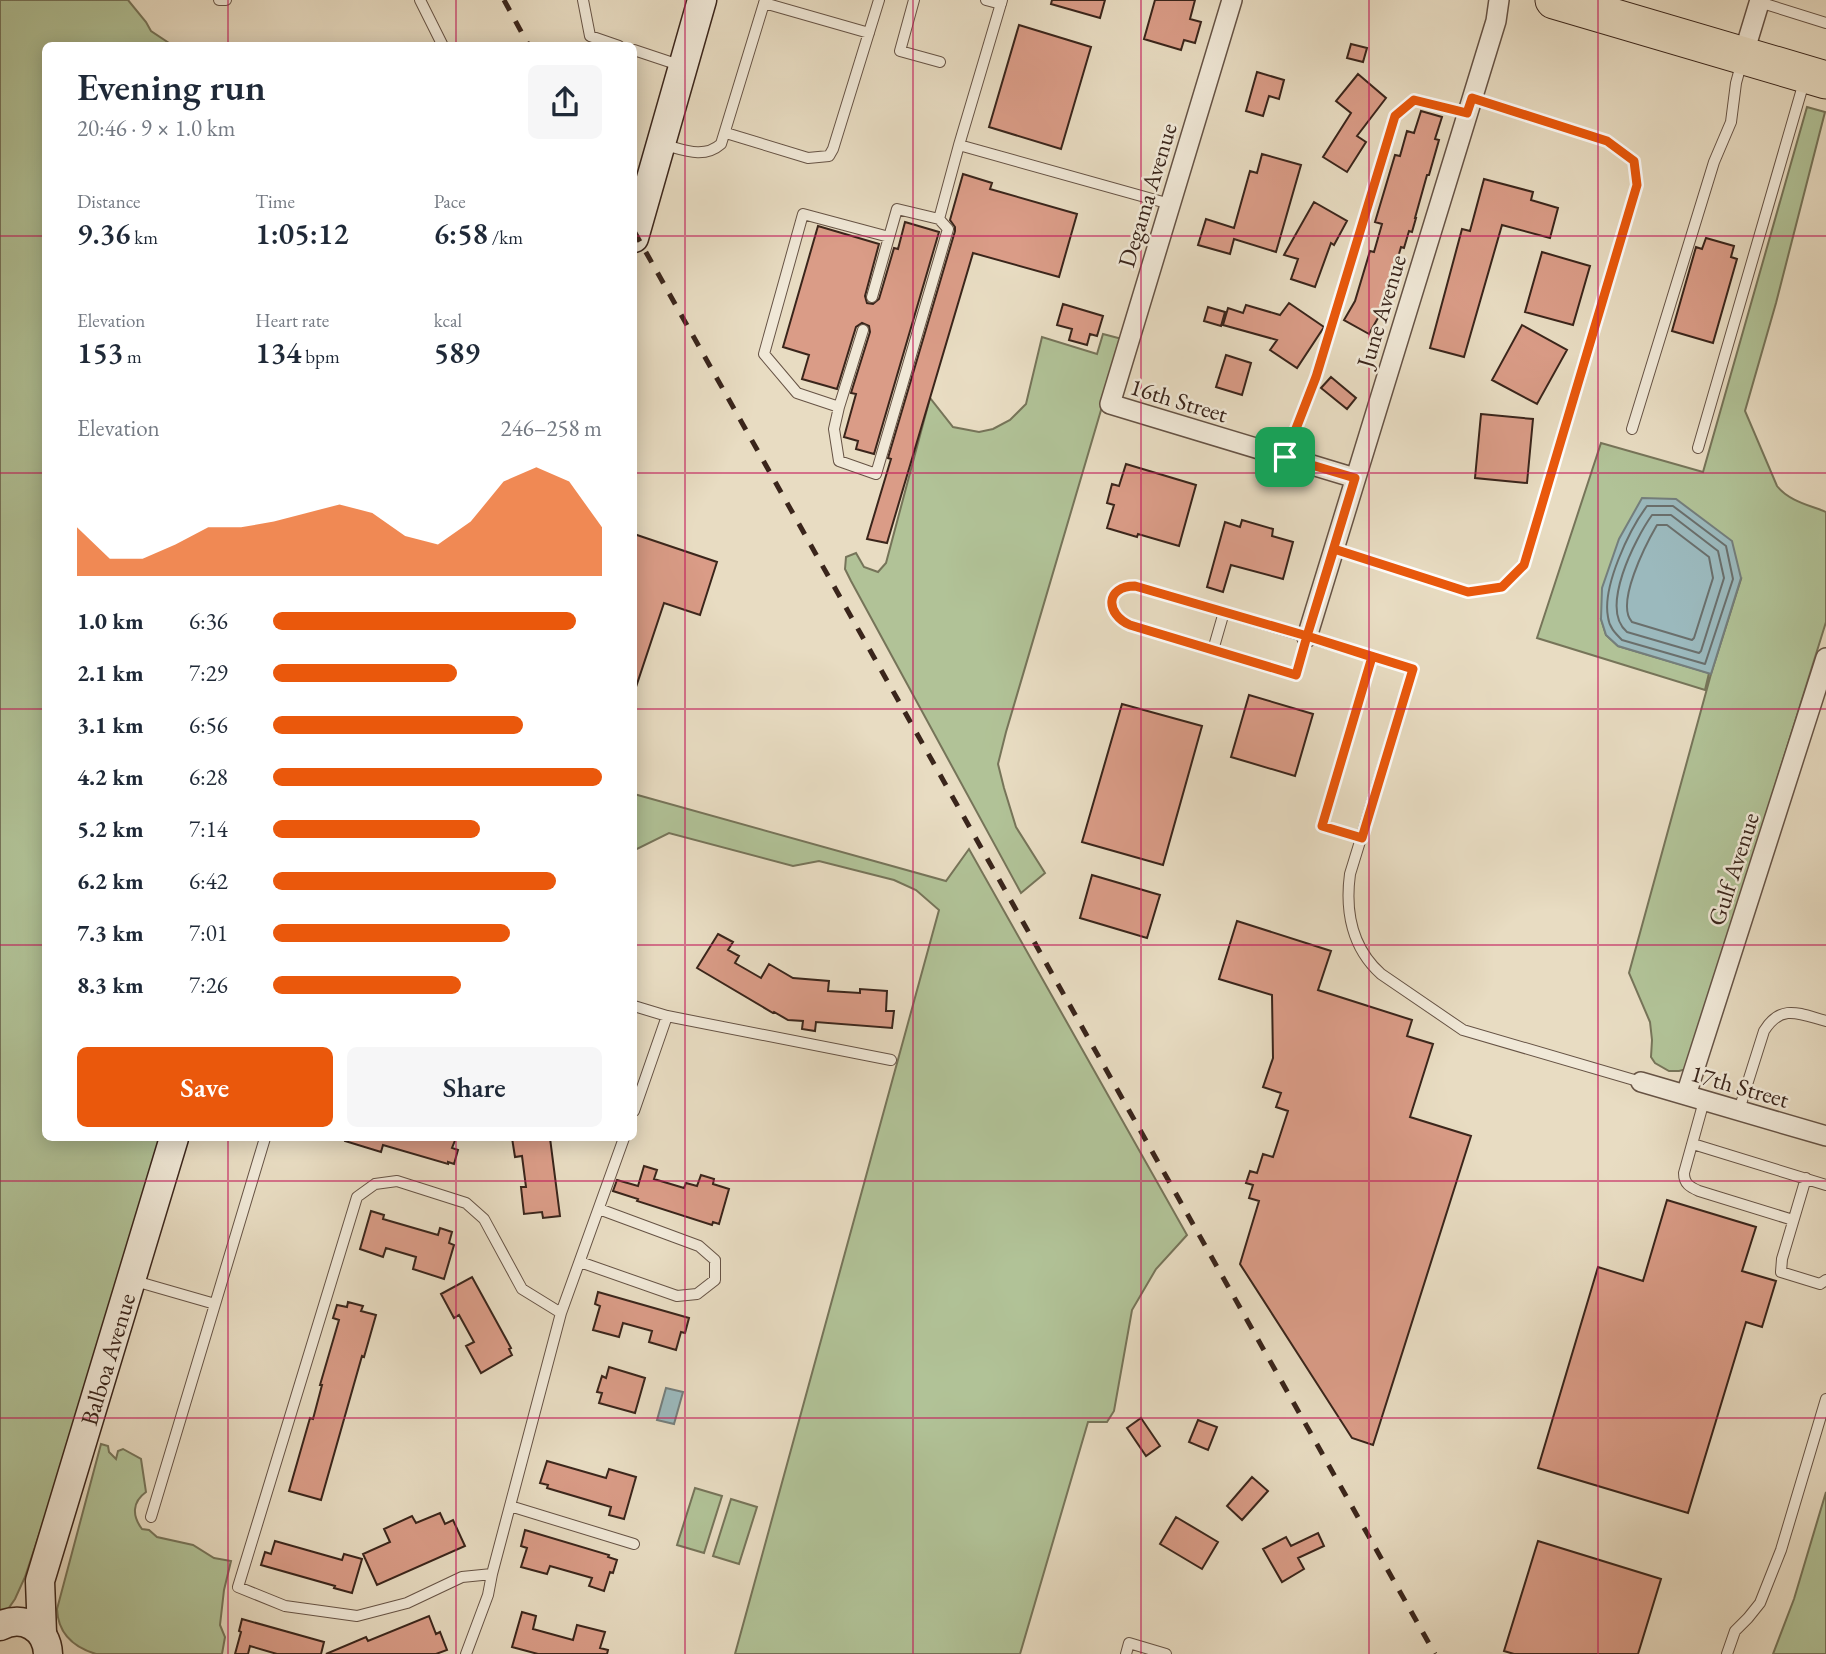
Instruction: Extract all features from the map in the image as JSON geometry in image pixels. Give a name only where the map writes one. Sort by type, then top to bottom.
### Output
[{"type":"highway","points":[[1578,3],[1816,77]]},
{"type":"street","points":[[637,228],[702,0]]},
{"type":"street","name":"Degama Avenue","points":[[1110,404],[1232,0]]},
{"type":"street","name":"June Avenue","points":[[1307,636],[1496,21],[1499,0]]},
{"type":"street","points":[[1743,56],[1759,1]]},
{"type":"street","name":"16th Street","points":[[1110,404],[1355,478]]},
{"type":"street","name":"Gulf Avenue","points":[[1695,1098],[1826,658]]},
{"type":"street","name":"17th Street","points":[[1641,1082],[1826,1136]]},
{"type":"street","name":"Balboa Avenue","points":[[4,1624],[40,1581],[173,1141]]},
{"type":"street","name":"Balboa Avenue","points":[[40,1581],[50,1647]]},
{"type":"street","points":[[4,1624],[16,1621],[27,1623],[36,1628],[50,1647]]},
{"type":"lane","points":[[219,0],[226,0]]},
{"type":"lane","points":[[419,0],[441,42]]},
{"type":"lane","points":[[583,0],[590,36],[607,42]]},
{"type":"lane","points":[[726,134],[808,158],[829,156],[879,0]]},
{"type":"lane","points":[[914,0],[900,51],[940,62]]},
{"type":"lane","points":[[939,219],[1002,2],[986,0]]},
{"type":"lane","points":[[661,144],[698,154],[716,149],[722,144],[764,1],[869,33]]},
{"type":"lane","points":[[1759,1],[1826,23]]},
{"type":"lane","points":[[637,51],[683,67]]},
{"type":"lane","points":[[1632,429],[1714,162],[1731,122],[1743,56]]},
{"type":"lane","points":[[1698,448],[1788,139],[1816,77]]},
{"type":"lane","points":[[1285,457],[1316,377],[1395,116],[1414,100],[1469,105],[1607,141],[1634,161],[1637,185],[1524,565],[1502,587],[1468,592],[1334,549]]},
{"type":"lane","points":[[959,145],[1170,204]]},
{"type":"lane","points":[[863,330],[834,429],[839,461],[876,474],[948,229],[939,219],[897,209],[872,297]]},
{"type":"lane","points":[[839,407],[797,393],[764,354],[803,214],[889,237]]},
{"type":"lane","points":[[1307,636],[1296,675],[1122,622],[1115,614],[1113,598],[1121,588],[1135,586],[1307,636],[1413,669],[1350,874],[1349,912],[1359,946],[1381,974],[1463,1030],[1641,1082]]},
{"type":"lane","points":[[1213,650],[1224,612]]},
{"type":"lane","points":[[1362,838],[1322,826],[1372,657]]},
{"type":"lane","points":[[637,1007],[667,1016],[891,1060]]},
{"type":"lane","points":[[1739,1110],[1763,1031],[1770,1021],[1778,1016],[1796,1012],[1826,1021]]},
{"type":"lane","points":[[637,1102],[667,1016]]},
{"type":"lane","points":[[1695,1098],[1693,1144],[1684,1173],[1688,1186],[1793,1220]]},
{"type":"lane","points":[[152,1517],[264,1141]]},
{"type":"lane","points":[[466,1654],[488,1595],[561,1313],[623,1141]]},
{"type":"lane","points":[[1693,1144],[1826,1185]]},
{"type":"lane","points":[[1806,1178],[1782,1259],[1781,1272],[1813,1283],[1820,1284],[1826,1280]]},
{"type":"lane","points":[[492,1574],[463,1577],[407,1603],[357,1616],[285,1606],[238,1587],[357,1197],[375,1184],[397,1181],[466,1203],[484,1219],[522,1289],[561,1313]]},
{"type":"lane","points":[[580,1262],[677,1296],[697,1294],[715,1280],[715,1259],[699,1246],[599,1209]]},
{"type":"lane","points":[[131,1279],[215,1304]]},
{"type":"lane","points":[[1727,1654],[1735,1631],[1760,1603],[1781,1550],[1826,1399]]},
{"type":"lane","points":[[510,1506],[634,1544]]},
{"type":"lane","points":[[1126,1654],[1129,1643],[1166,1654]]},
{"type":"green space","points":[[0,0],[128,0],[151,31],[168,42],[42,42],[42,1141],[163,1141],[25,1577],[15,1599],[0,1617]]},
{"type":"green space","points":[[1807,107],[1825,112],[1745,411],[1777,486],[1793,499],[1826,512],[1826,622],[1687,1069],[1669,1071],[1655,1063],[1651,1057],[1650,1022],[1629,973],[1711,674],[1741,579],[1601,619],[1606,635],[1618,646],[1709,673],[1705,690],[1537,638],[1601,443],[1703,472]]},
{"type":"green space","points":[[1103,334],[1122,339],[998,764],[1016,827],[1045,873],[1021,893],[851,581],[845,569],[846,557],[856,553],[864,567],[878,572],[886,563],[930,398],[953,427],[979,432],[993,429],[1010,420],[1026,404],[1042,337],[1097,354]]},
{"type":"green space","points":[[637,795],[946,881],[969,849],[1187,1235],[1156,1269],[1132,1310],[1114,1411],[1107,1422],[1088,1422],[1020,1654],[735,1654],[939,910],[916,890],[894,880],[819,861],[793,866],[669,833],[637,849]]},
{"type":"green space","points":[[101,1444],[108,1446],[109,1452],[116,1459],[118,1451],[123,1449],[141,1459],[146,1492],[138,1500],[135,1514],[142,1529],[149,1530],[157,1537],[193,1545],[214,1558],[231,1561],[220,1625],[225,1637],[222,1654],[96,1654],[80,1648],[68,1638],[60,1626],[57,1609]]},
{"type":"green space","points":[[695,1488],[722,1496],[704,1553],[677,1545]]},
{"type":"green space","points":[[1826,1492],[1826,1654],[1773,1654],[1794,1599]]},
{"type":"green space","points":[[731,1499],[757,1507],[739,1564],[713,1556]]},
{"type":"water","points":[[1642,498],[1676,499],[1732,541],[1741,578],[1711,674],[1618,646],[1606,635],[1601,619],[1602,588],[1619,539]]},
{"type":"water","points":[[666,1388],[683,1392],[674,1424],[657,1420]]},
{"type":"building","points":[[1052,0],[1105,0],[1100,18],[1051,4]]},
{"type":"building","points":[[1155,0],[1195,0],[1190,19],[1201,22],[1195,43],[1184,40],[1181,50],[1144,39]]},
{"type":"building","points":[[1019,25],[1091,47],[1061,149],[989,127]]},
{"type":"building","points":[[1351,44],[1367,48],[1363,62],[1347,58]]},
{"type":"building","points":[[1257,72],[1284,80],[1279,99],[1269,96],[1263,116],[1246,111]]},
{"type":"building","points":[[1358,74],[1386,98],[1357,136],[1366,142],[1347,172],[1323,157],[1351,113],[1336,101]]},
{"type":"building","points":[[1421,111],[1442,117],[1435,139],[1439,140],[1412,232],[1409,231],[1404,248],[1401,247],[1391,282],[1395,283],[1392,293],[1369,334],[1344,320],[1355,301],[1370,251],[1374,252],[1382,224],[1375,222],[1395,155],[1400,156],[1407,131],[1414,133]]},
{"type":"building","points":[[1262,154],[1301,165],[1276,252],[1234,239],[1230,254],[1198,245],[1206,219],[1234,228],[1250,171],[1257,173]]},
{"type":"building","points":[[963,174],[992,183],[990,189],[1077,214],[1059,277],[973,253],[887,543],[867,539],[955,231],[950,220]]},
{"type":"building","points":[[1484,179],[1533,192],[1531,200],[1558,208],[1550,238],[1502,225],[1464,357],[1430,348],[1462,229],[1470,231]]},
{"type":"building","points":[[1314,202],[1347,221],[1334,245],[1331,243],[1315,287],[1291,279],[1298,259],[1284,255]]},
{"type":"building","points":[[905,222],[939,232],[874,454],[856,449],[858,441],[844,437],[856,394],[851,393],[870,332],[869,326],[862,323],[856,327],[837,389],[802,379],[809,355],[783,347],[818,226],[879,244],[865,296],[867,303],[873,304],[879,299],[894,248],[898,249]]},
{"type":"building","points":[[1706,238],[1734,246],[1731,257],[1737,259],[1713,343],[1672,331],[1696,247],[1702,249]]},
{"type":"building","points":[[1542,252],[1590,266],[1573,325],[1525,312]]},
{"type":"building","points":[[1289,303],[1324,327],[1297,368],[1270,350],[1277,340],[1223,325],[1228,308],[1243,313],[1246,305],[1280,315]]},
{"type":"building","points":[[1063,304],[1103,316],[1097,336],[1090,334],[1087,345],[1069,340],[1072,329],[1057,325]]},
{"type":"building","points":[[1208,307],[1225,312],[1221,326],[1204,321]]},
{"type":"building","points":[[1522,325],[1567,350],[1537,404],[1492,380]]},
{"type":"building","points":[[1226,355],[1251,363],[1242,395],[1216,387]]},
{"type":"building","points":[[1331,377],[1356,398],[1347,409],[1321,388]]},
{"type":"building","points":[[1481,414],[1533,419],[1527,483],[1475,478]]},
{"type":"building","points":[[1126,464],[1196,485],[1179,546],[1107,528],[1114,505],[1107,503],[1112,484],[1119,486]]},
{"type":"building","points":[[1242,520],[1273,529],[1272,536],[1293,542],[1283,579],[1231,565],[1223,592],[1207,587],[1225,522],[1240,527]]},
{"type":"building","points":[[637,535],[717,562],[700,615],[664,603],[637,684]]},
{"type":"building","points":[[1249,695],[1313,714],[1295,776],[1231,757]]},
{"type":"building","points":[[1122,704],[1202,726],[1163,865],[1082,842]]},
{"type":"building","points":[[1092,875],[1160,895],[1147,938],[1080,918]]},
{"type":"building","points":[[1237,921],[1331,951],[1318,990],[1412,1020],[1407,1036],[1433,1044],[1410,1117],[1471,1136],[1373,1445],[1352,1438],[1240,1264],[1259,1201],[1249,1198],[1253,1185],[1246,1183],[1250,1171],[1257,1173],[1263,1154],[1273,1157],[1288,1111],[1276,1107],[1281,1093],[1263,1087],[1273,1058],[1272,995],[1219,979]]},
{"type":"building","points":[[718,934],[733,942],[728,950],[739,956],[735,963],[761,978],[769,964],[793,978],[829,981],[828,991],[887,991],[886,1011],[894,1011],[892,1028],[816,1022],[815,1031],[802,1029],[803,1021],[788,1020],[773,1013],[697,968]]},
{"type":"building","points":[[345,1141],[455,1141],[452,1148],[458,1150],[454,1164],[383,1145],[381,1152]]},
{"type":"building","points":[[512,1141],[550,1141],[560,1216],[543,1218],[542,1212],[524,1214],[521,1187],[526,1187],[522,1156],[515,1157]]},
{"type":"building","points":[[644,1166],[657,1170],[654,1179],[684,1188],[686,1183],[697,1186],[701,1175],[714,1179],[713,1184],[729,1189],[719,1224],[713,1222],[712,1225],[613,1191],[617,1180],[638,1186]]},
{"type":"building","points":[[1667,1200],[1756,1227],[1742,1271],[1776,1281],[1762,1327],[1746,1322],[1688,1513],[1538,1468],[1598,1267],[1643,1281]]},
{"type":"building","points":[[371,1211],[384,1215],[383,1219],[438,1235],[440,1228],[452,1232],[449,1243],[454,1245],[444,1279],[413,1269],[416,1257],[386,1248],[383,1257],[360,1249]]},
{"type":"building","points":[[472,1277],[511,1348],[509,1349],[512,1355],[481,1373],[466,1346],[474,1342],[459,1315],[454,1318],[441,1294]]},
{"type":"building","points":[[598,1292],[689,1318],[685,1333],[681,1332],[676,1350],[649,1342],[652,1331],[623,1323],[619,1337],[593,1330],[600,1306],[595,1304]]},
{"type":"building","points":[[348,1302],[363,1306],[361,1311],[376,1315],[321,1500],[289,1491],[310,1418],[313,1419],[339,1320],[333,1318],[337,1305],[347,1307]]},
{"type":"building","points":[[609,1367],[645,1378],[635,1413],[599,1403],[602,1393],[597,1392],[602,1376],[606,1378]]},
{"type":"building","points":[[1141,1418],[1160,1446],[1146,1456],[1127,1428]]},
{"type":"building","points":[[1198,1420],[1217,1427],[1208,1450],[1189,1442]]},
{"type":"building","points":[[547,1461],[606,1478],[609,1469],[636,1477],[624,1519],[609,1515],[611,1507],[547,1488],[548,1485],[540,1483]]},
{"type":"building","points":[[1252,1477],[1268,1491],[1242,1520],[1227,1506]]},
{"type":"building","points":[[440,1513],[445,1524],[453,1520],[465,1546],[377,1585],[363,1554],[390,1542],[384,1529],[412,1516],[416,1523]]},
{"type":"building","points":[[1176,1517],[1218,1542],[1202,1569],[1160,1544]]},
{"type":"building","points":[[525,1530],[609,1555],[608,1557],[617,1560],[604,1591],[589,1586],[592,1578],[550,1566],[547,1574],[521,1567],[527,1548],[521,1546]]},
{"type":"building","points":[[1318,1533],[1324,1546],[1298,1558],[1304,1569],[1282,1582],[1263,1549],[1286,1537],[1291,1546]]},
{"type":"building","points":[[275,1541],[342,1560],[344,1554],[362,1559],[352,1593],[261,1565],[265,1552],[271,1554]]},
{"type":"building","points":[[1538,1541],[1661,1579],[1638,1654],[1514,1654],[1504,1651]]},
{"type":"building","points":[[522,1612],[536,1616],[533,1629],[573,1640],[577,1625],[605,1632],[600,1648],[608,1650],[607,1654],[538,1654],[512,1647]]},
{"type":"building","points":[[429,1616],[436,1634],[440,1632],[447,1650],[436,1654],[326,1654],[366,1637],[368,1641]]},
{"type":"building","points":[[242,1619],[324,1642],[321,1654],[277,1654],[250,1646],[248,1654],[235,1654]]},
{"type":"railway","points":[[504,0],[527,42]]},
{"type":"railway","points":[[637,236],[1435,1654]]},
{"type":"route","points":[[1285,457],[1316,377],[1395,116],[1414,100],[1467,113],[1472,98],[1607,141],[1634,161],[1637,185],[1524,565],[1502,587],[1468,592],[1334,549],[1307,636],[1413,669],[1362,838],[1322,826],[1372,657],[1307,636],[1296,675],[1130,625],[1117,618],[1113,608],[1113,598],[1119,589],[1135,586],[1307,636],[1355,478],[1285,457]]}]
